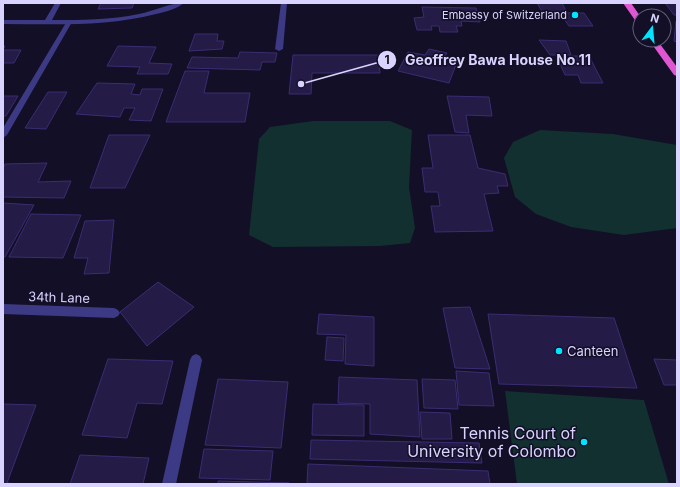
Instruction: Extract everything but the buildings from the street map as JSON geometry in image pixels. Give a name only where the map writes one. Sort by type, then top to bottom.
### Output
[{"type":"highway","points":[[659,48],[677,73]]},
{"type":"street","points":[[48,21],[58,3]]},
{"type":"street","points":[[3,22],[69,22],[118,19],[149,15],[181,3]]},
{"type":"street","points":[[279,49],[284,3]]},
{"type":"street","points":[[3,135],[69,22]]},
{"type":"street","name":"34th Lane","points":[[3,309],[114,313]]},
{"type":"street","points":[[169,484],[196,360]]},
{"type":"green space","points":[[313,121],[390,121],[412,130],[409,187],[415,228],[410,243],[380,246],[273,247],[249,235],[259,139],[270,127]]},
{"type":"green space","points":[[540,130],[613,134],[677,145],[677,228],[624,235],[571,227],[536,214],[515,197],[504,158],[513,142]]},
{"type":"green space","name":"Tennis Court of University of Colombo","points":[[505,391],[644,400],[669,484],[517,484]]},
{"type":"place","name":"Embassy of Switzerland","points":[[575,15]]},
{"type":"place","name":"Geoffrey Bawa House No.11","points":[[301,84]]},
{"type":"place","name":"Canteen","points":[[559,351]]},
{"type":"place","name":"Tennis Court of University of Colombo","points":[[584,442]]}]
